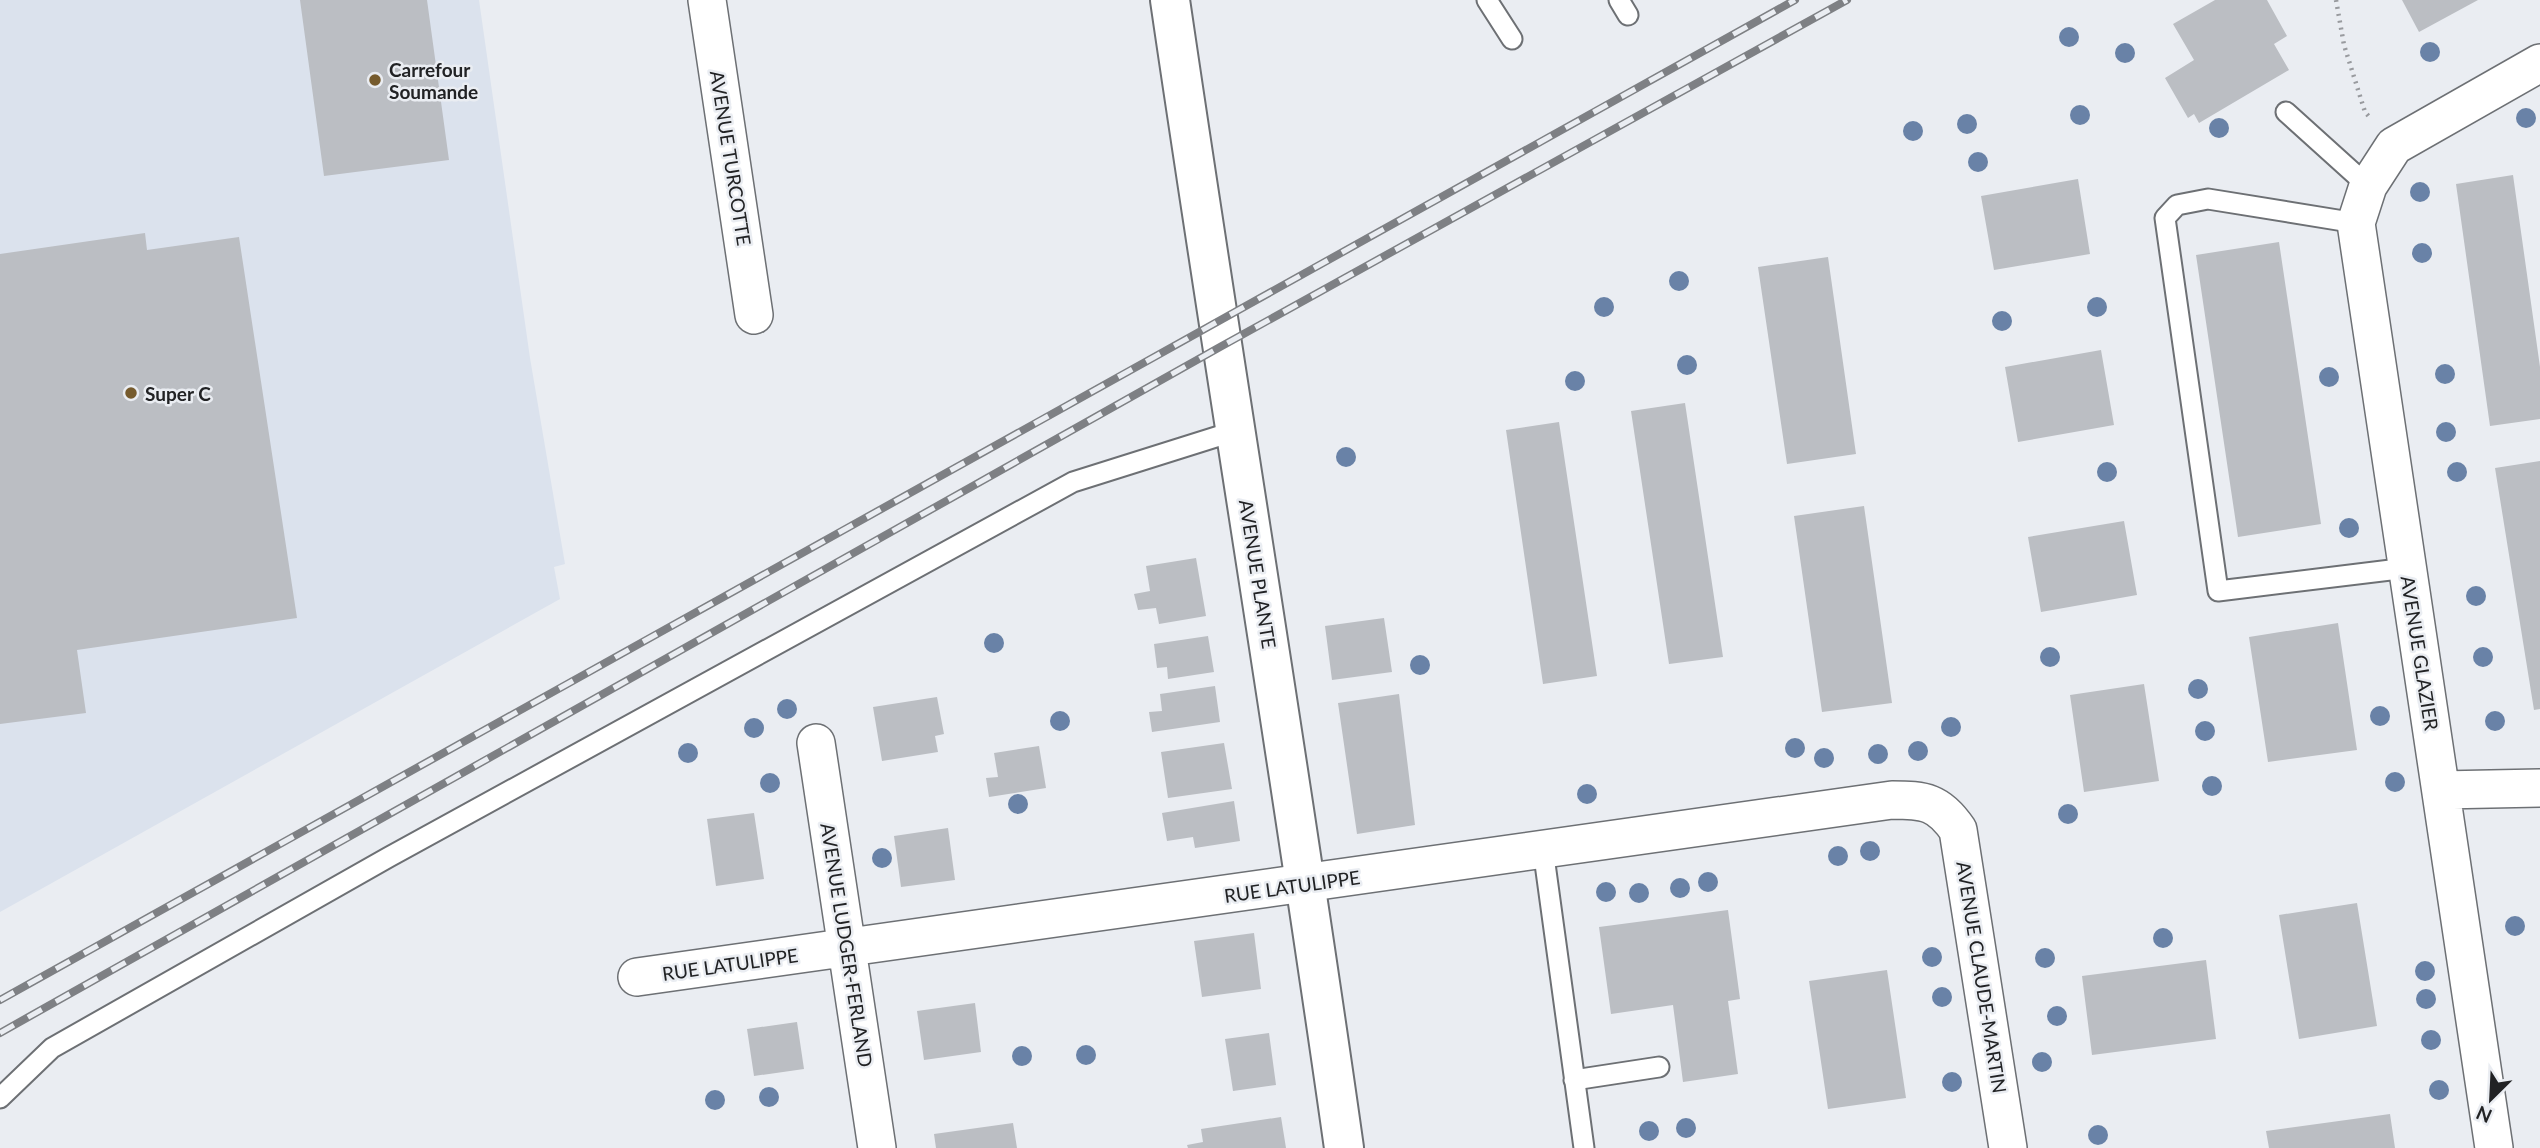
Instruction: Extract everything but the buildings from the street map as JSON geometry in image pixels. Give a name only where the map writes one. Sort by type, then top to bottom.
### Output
[{"type":"street","name":"AVENUE TURCOTTE","points":[[707,0],[754,315]]},
{"type":"street","name":"AVENUE PLANTE","points":[[1170,0],[1307,884],[1344,1148]]},
{"type":"street","points":[[2381,165],[2540,63]]},
{"type":"street","name":"AVENUE GLAZIER","points":[[2381,165],[2356,223],[2494,1148]]},
{"type":"street","name":"AVENUE LUDGER-FERLAND","points":[[816,743],[877,1148]]},
{"type":"street","points":[[2441,790],[2540,788]]},
{"type":"street","name":"RUE LATULIPPE","points":[[638,977],[1892,800],[1919,800],[1945,810]]},
{"type":"street","name":"AVENUE CLAUDE-MARTIN","points":[[1945,810],[1958,830],[2008,1148]]},
{"type":"lane","points":[[1488,0],[1512,39]]},
{"type":"lane","points":[[2286,112],[2381,165]]},
{"type":"lane","points":[[2356,223],[2208,199],[2177,205],[2165,218],[2218,591],[2407,568]]},
{"type":"lane","points":[[0,1098],[52,1048],[389,857],[1073,482],[1235,431]]},
{"type":"lane","points":[[1543,849],[1584,1148]]},
{"type":"lane","points":[[1574,1080],[1659,1067]]},
{"type":"path","points":[[2336,0],[2344,45],[2381,165]]},
{"type":"shaded area","points":[[0,0],[479,0],[530,358],[565,564],[554,567],[560,599],[0,912]]},
{"type":"railway","points":[[0,1000],[1795,0]]},
{"type":"railway","points":[[0,1033],[1220,347],[1847,0]]},
{"type":"place","name":"Carrefour Soumande","points":[[375,80]]},
{"type":"place","name":"Super C","points":[[131,393]]}]
